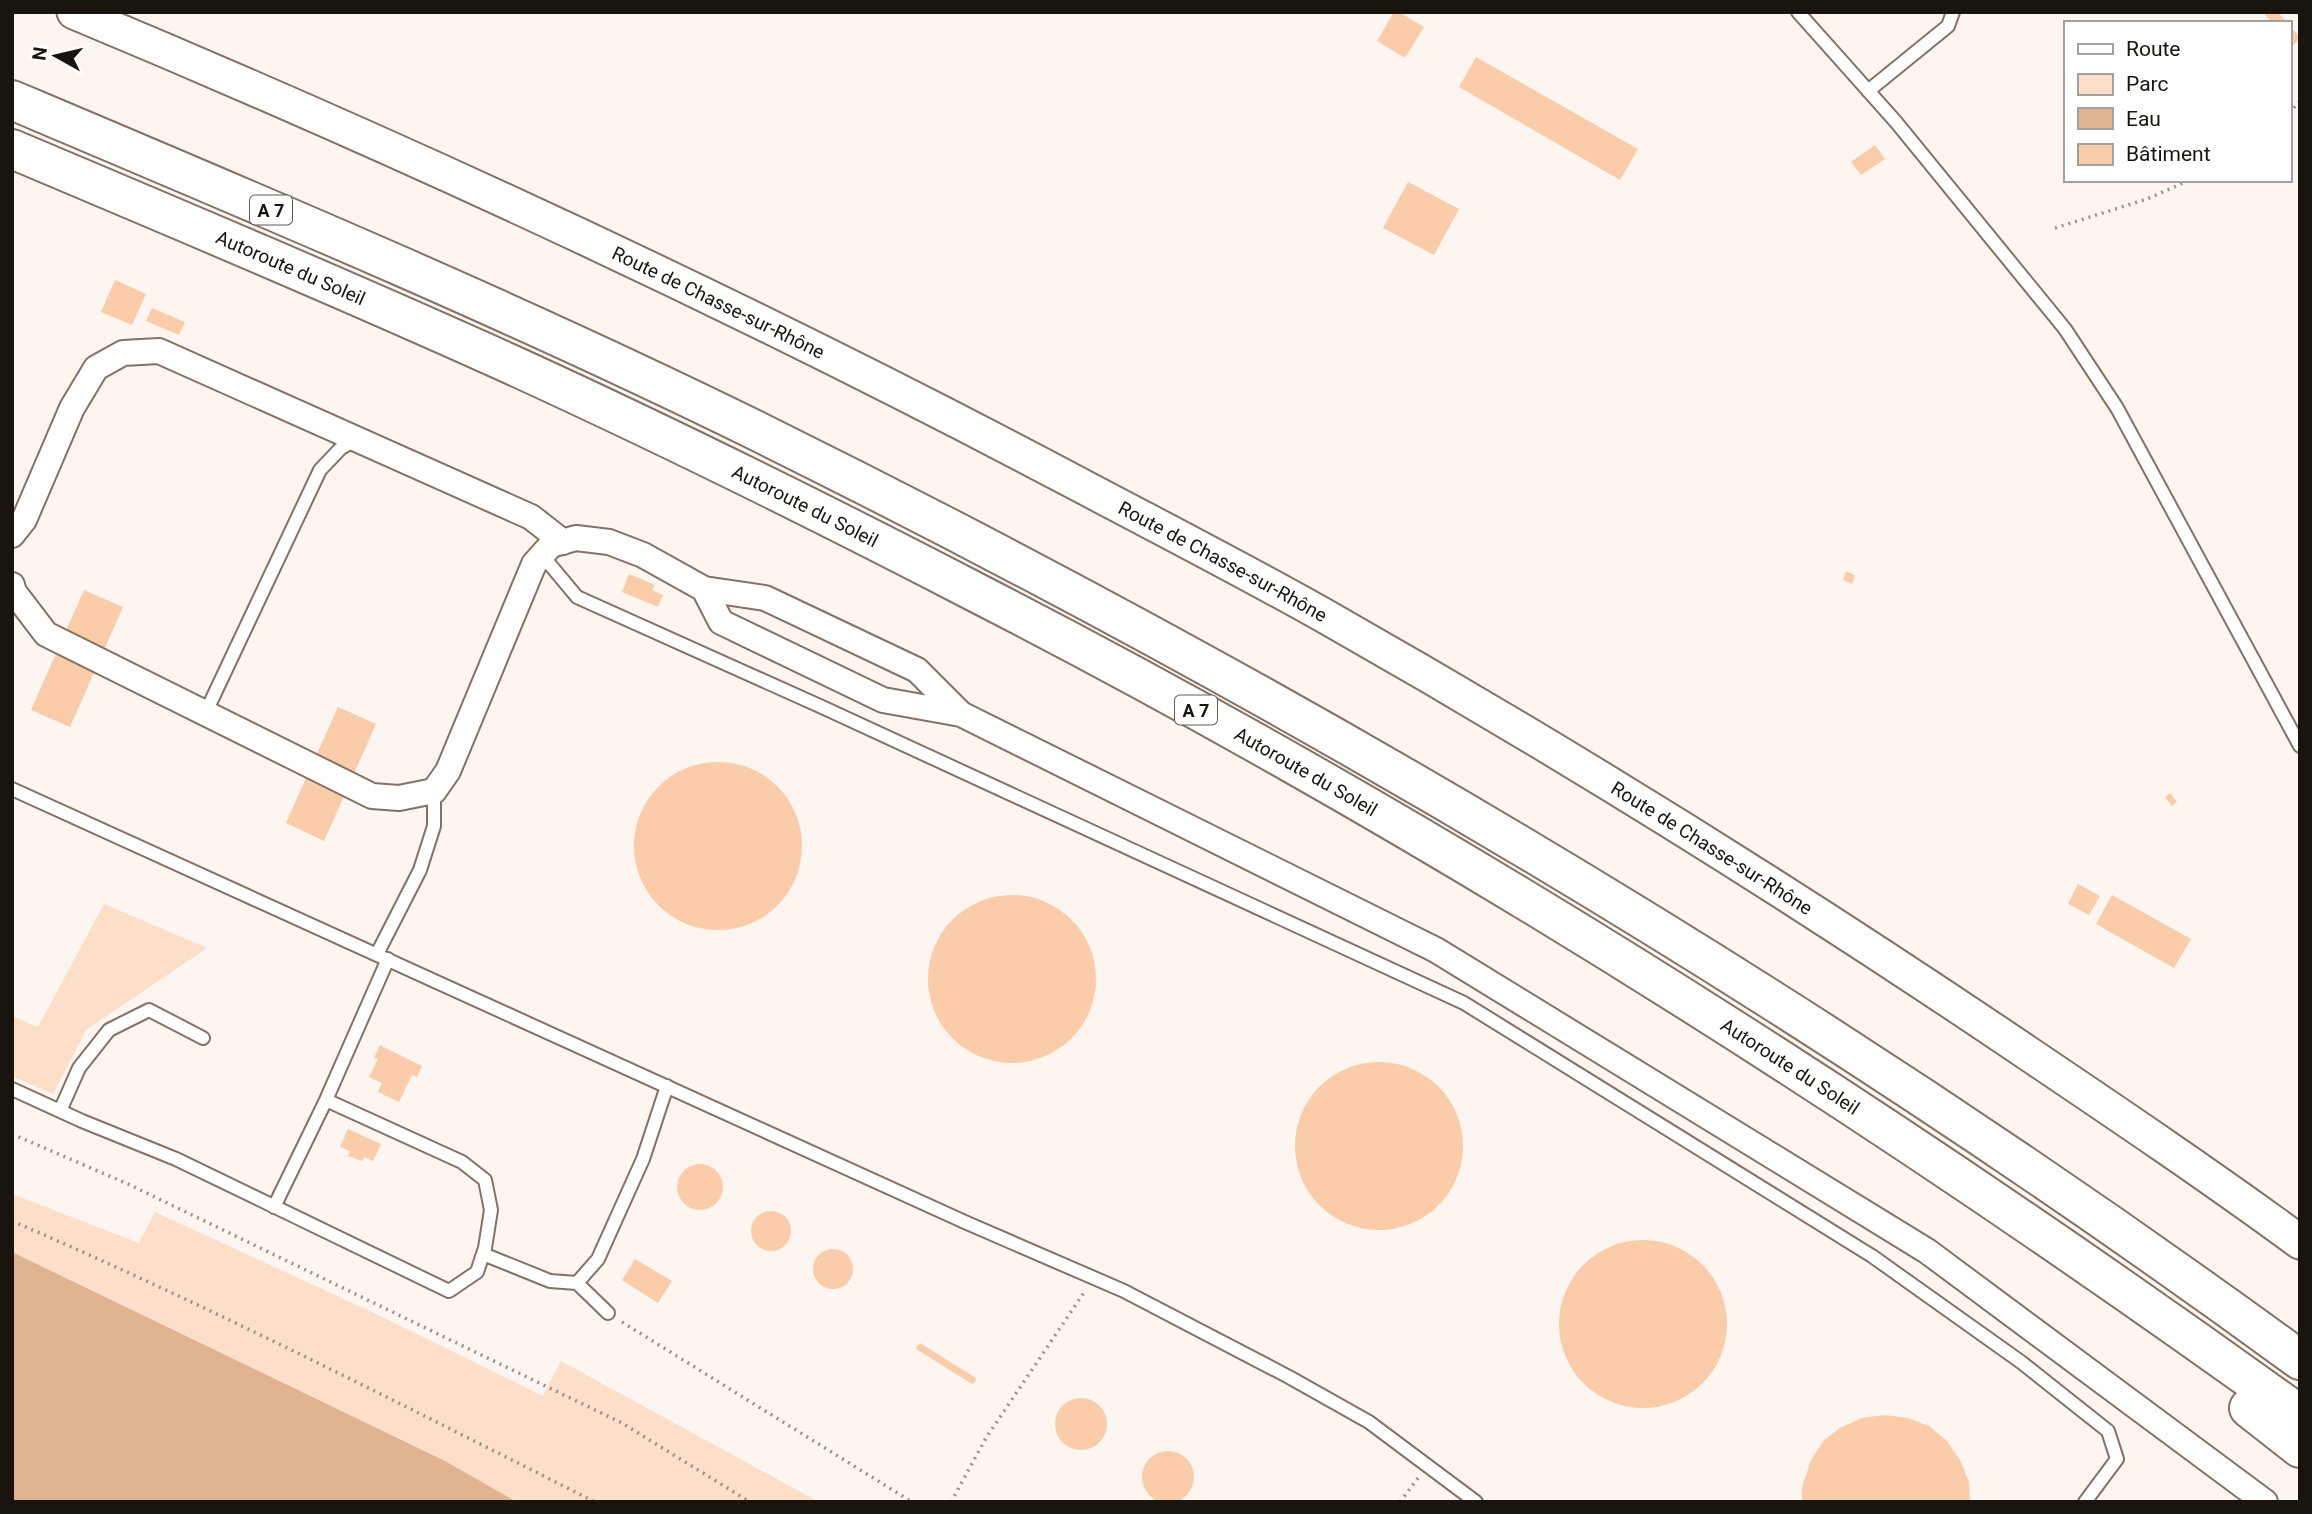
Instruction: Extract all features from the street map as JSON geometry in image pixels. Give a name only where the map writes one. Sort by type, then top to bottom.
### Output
[{"type":"highway","name":"A 7","points":[[12,100],[348,242],[643,376],[939,522],[1212,666],[1450,802],[1721,966],[2082,1204],[2300,1360]]},
{"type":"highway","name":"Autoroute du Soleil","points":[[12,149],[327,282],[625,418],[988,598],[1201,712],[1502,886],[1777,1056],[2002,1205],[2300,1415]]},
{"type":"highway","points":[[2177,1327],[2208,1376],[2300,1448]]},
{"type":"main road","name":"Route de Chasse-sur-Rhône","points":[[74,12],[374,140],[760,320],[961,421],[1328,618],[1467,699],[1770,884],[2104,1104],[2300,1242]]},
{"type":"street","points":[[12,535],[24,520],[72,408],[96,369],[123,353],[159,351],[531,517],[563,542]]},
{"type":"street","points":[[12,585],[14,592],[46,634],[372,796],[399,798],[433,791],[448,771],[534,564],[551,545],[576,538],[609,542],[643,555],[704,589],[765,598],[918,670],[961,714]]},
{"type":"street","points":[[704,589],[721,622],[883,700],[961,714],[1436,950],[1927,1251],[2265,1502]]},
{"type":"lane","points":[[1798,12],[1905,132],[2065,329],[2117,408],[2300,746]]},
{"type":"lane","points":[[1868,91],[1948,26],[1954,12]]},
{"type":"lane","points":[[205,714],[320,470],[341,448],[357,439]]},
{"type":"lane","points":[[542,555],[577,597],[1464,1003],[1872,1256],[2021,1362],[2108,1431],[2117,1459],[2085,1502]]},
{"type":"lane","points":[[12,789],[1171,1315],[1369,1422],[1476,1502]]},
{"type":"lane","points":[[274,1207],[326,1100],[382,957],[420,870],[434,826],[433,791]]},
{"type":"lane","points":[[60,1111],[79,1068],[109,1030],[149,1010],[204,1038]]},
{"type":"lane","points":[[577,1283],[598,1259],[643,1159],[667,1086]]},
{"type":"lane","points":[[12,1089],[176,1159],[449,1291],[477,1272],[491,1210],[485,1180],[462,1162],[326,1100]]},
{"type":"lane","points":[[483,1254],[551,1281],[577,1283],[608,1313]]},
{"type":"path","points":[[2055,228],[2147,199],[2185,182]]},
{"type":"path","points":[[12,1134],[128,1184],[622,1423],[750,1502]]},
{"type":"path","points":[[12,1221],[104,1261],[429,1418],[595,1502]]},
{"type":"path","points":[[951,1502],[986,1438],[1093,1278]]},
{"type":"path","points":[[608,1313],[912,1502]]},
{"type":"path","points":[[1401,1502],[1427,1465]]},
{"type":"green space","points":[[104,904],[207,948],[86,1030],[53,1094],[12,1076],[12,1016],[38,1027]]},
{"type":"green space","points":[[12,1194],[139,1243],[155,1212],[372,1312],[543,1396],[561,1361],[819,1502],[517,1502],[445,1461],[12,1252]]},
{"type":"water","points":[[12,1252],[445,1461],[517,1502],[12,1502]]},
{"type":"building","points":[[1394,12],[1399,12],[1424,27],[1405,58],[1377,41]]},
{"type":"building","points":[[2263,12],[2278,12],[2285,21],[2270,21]]},
{"type":"building","points":[[2291,27],[2300,37],[2291,45]]},
{"type":"building","points":[[1476,57],[1638,149],[1620,180],[1459,87]]},
{"type":"building","points":[[1875,145],[1885,159],[1861,175],[1851,162]]},
{"type":"building","points":[[1408,182],[1459,209],[1434,255],[1383,228]]},
{"type":"building","points":[[115,280],[146,294],[132,325],[101,312]]},
{"type":"building","points":[[152,308],[185,322],[179,335],[146,321]]},
{"type":"building","points":[[1846,571],[1855,575],[1852,584],[1843,580]]},
{"type":"building","points":[[629,574],[655,585],[652,590],[663,595],[658,607],[622,592]]},
{"type":"building","points":[[84,590],[123,607],[70,727],[31,710]]},
{"type":"building","points":[[338,707],[376,724],[324,841],[286,823]]},
{"type":"building","points":[[718,762],[750,768],[777,787],[796,814],[802,846],[796,878],[777,905],[750,924],[718,930],[686,924],[659,905],[640,878],[634,846],[640,814],[659,787],[686,768]]},
{"type":"building","points":[[2170,793],[2177,802],[2172,806],[2165,797]]},
{"type":"building","points":[[2078,884],[2100,896],[2089,915],[2068,904]]},
{"type":"building","points":[[1012,895],[1044,901],[1071,920],[1090,947],[1096,979],[1090,1011],[1071,1038],[1044,1057],[1012,1063],[980,1057],[953,1038],[934,1011],[928,979],[934,947],[953,920],[980,901]]},
{"type":"building","points":[[2112,895],[2191,939],[2174,968],[2096,924]]},
{"type":"building","points":[[380,1045],[422,1066],[417,1077],[412,1075],[399,1102],[378,1092],[382,1083],[369,1077],[378,1059],[374,1058]]},
{"type":"building","points":[[1379,1062],[1411,1068],[1438,1087],[1457,1114],[1463,1146],[1457,1178],[1438,1205],[1411,1224],[1379,1230],[1347,1224],[1320,1205],[1301,1178],[1295,1146],[1301,1114],[1320,1087],[1347,1068]]},
{"type":"building","points":[[348,1129],[381,1144],[373,1161],[364,1157],[362,1161],[348,1156],[350,1151],[340,1147]]},
{"type":"building","points":[[700,1164],[716,1171],[723,1187],[716,1203],[700,1210],[684,1203],[677,1187],[684,1171]]},
{"type":"building","points":[[771,1211],[785,1217],[791,1231],[785,1245],[771,1251],[757,1245],[751,1231],[757,1217]]},
{"type":"building","points":[[1643,1240],[1675,1246],[1702,1265],[1721,1292],[1727,1324],[1721,1356],[1702,1383],[1675,1402],[1643,1408],[1611,1402],[1584,1383],[1565,1356],[1559,1324],[1565,1292],[1584,1265],[1611,1246]]},
{"type":"building","points":[[833,1249],[847,1255],[853,1269],[847,1283],[833,1289],[819,1283],[813,1269],[819,1255]]},
{"type":"building","points":[[635,1259],[672,1281],[658,1303],[622,1280]]},
{"type":"building","points":[[920,1343],[976,1378],[975,1382],[972,1384],[916,1349]]},
{"type":"building","points":[[1081,1398],[1091,1400],[1099,1406],[1105,1414],[1105,1434],[1099,1442],[1091,1448],[1081,1450],[1071,1448],[1063,1442],[1057,1434],[1055,1424],[1057,1414],[1063,1406],[1071,1400]]},
{"type":"building","points":[[1885,1415],[1908,1418],[1929,1426],[1947,1441],[1960,1460],[1969,1482],[1970,1502],[1802,1502],[1802,1487],[1811,1460],[1824,1440],[1840,1428],[1862,1418]]},
{"type":"building","points":[[1168,1451],[1178,1453],[1186,1459],[1192,1467],[1192,1487],[1186,1495],[1178,1501],[1168,1503],[1158,1501],[1150,1495],[1144,1487],[1142,1477],[1144,1467],[1150,1459],[1158,1453]]}]
